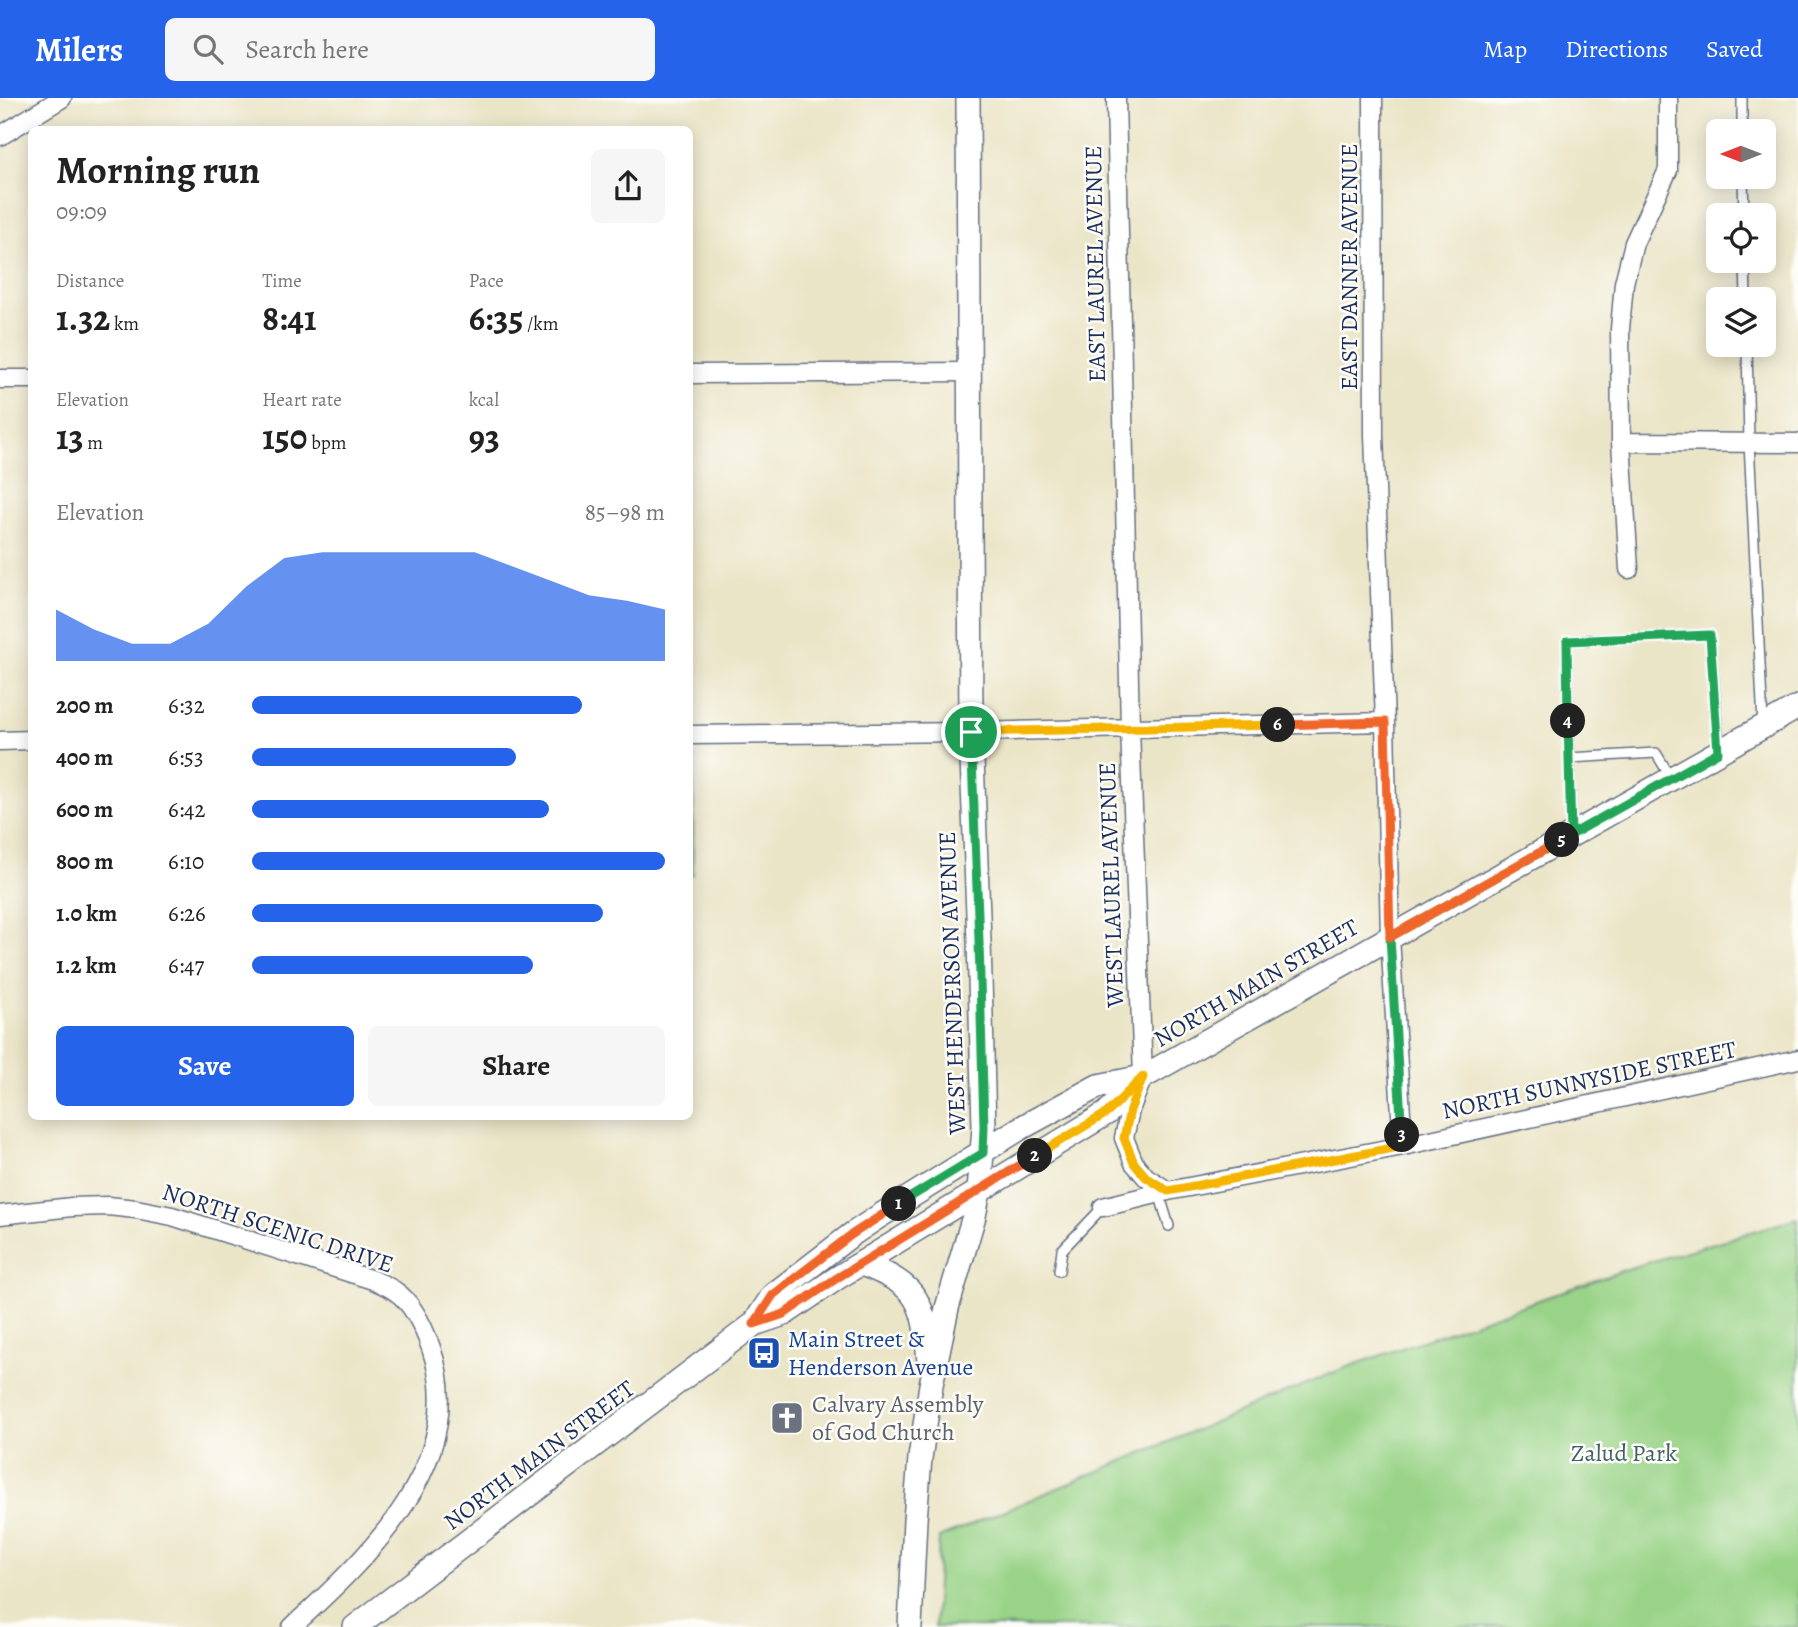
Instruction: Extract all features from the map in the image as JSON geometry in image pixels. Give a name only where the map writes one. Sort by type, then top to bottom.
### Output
[{"type":"main road","name":"WEST HENDERSON AVENUE","points":[[910,1627],[920,1458],[931,1385],[947,1308],[979,1191],[984,1127],[971,732],[968,98]]},
{"type":"main road","name":"NORTH MAIN STREET","points":[[355,1627],[754,1324],[784,1314],[837,1278],[1107,1113],[1143,1077],[1798,707]]},
{"type":"main road","name":"NORTH MAIN STREET","points":[[754,1324],[773,1295],[878,1217],[1019,1129],[1098,1086],[1143,1077]]},
{"type":"main road","points":[[862,1264],[884,1272],[901,1283],[918,1303],[923,1312],[927,1333],[931,1385]]},
{"type":"street","points":[[0,136],[62,98]]},
{"type":"street","name":"EAST LAUREL AVENUE","points":[[1116,98],[1124,429]]},
{"type":"street","name":"EAST DANNER AVENUE","points":[[1373,98],[1374,435],[1390,937],[1403,1146]]},
{"type":"street","points":[[1629,569],[1621,442],[1620,329],[1624,283],[1634,243],[1668,170],[1668,98]]},
{"type":"street","points":[[693,374],[969,372]]},
{"type":"street","points":[[0,379],[28,379]]},
{"type":"street","name":"WEST LAUREL AVENUE","points":[[1124,429],[1130,728],[1143,1077],[1130,1110],[1124,1138],[1134,1163],[1164,1192]]},
{"type":"street","points":[[1621,442],[1798,443]]},
{"type":"street","points":[[693,734],[971,732],[1385,722]]},
{"type":"street","points":[[0,741],[28,740]]},
{"type":"street","name":"NORTH SUNNYSIDE STREET","points":[[1103,1207],[1164,1192],[1403,1146],[1798,1059]]},
{"type":"street","name":"NORTH SCENIC DRIVE","points":[[0,1215],[108,1206],[172,1216],[376,1281],[396,1292],[408,1304],[419,1320],[436,1361],[440,1405],[432,1447],[401,1511],[375,1545],[339,1584],[292,1627]]},
{"type":"lane","points":[[1742,98],[1742,119]]},
{"type":"lane","points":[[1747,357],[1763,726]]},
{"type":"lane","points":[[1571,835],[1567,641],[1710,635],[1718,752]]},
{"type":"lane","points":[[1569,758],[1656,753],[1672,778]]},
{"type":"lane","points":[[1164,1192],[1169,1226]]},
{"type":"lane","points":[[1059,1271],[1062,1250],[1103,1207]]},
{"type":"green space","points":[[693,756],[694,756],[693,875]]},
{"type":"green space","name":"Zalud Park","points":[[1798,1218],[1798,1627],[935,1627],[939,1538],[1342,1369],[1630,1268]]},
{"type":"place","name":"Main Street & Henderson Avenue","points":[[764,1353]]},
{"type":"place","name":"Calvary Assembly of God Church","points":[[787,1418]]},
{"type":"route","points":[[971,732],[983,1153],[851,1235],[773,1295],[754,1324],[784,1314],[837,1278],[1107,1113],[1143,1077],[1130,1110],[1124,1138],[1134,1163],[1146,1177],[1168,1191],[1403,1146],[1390,937],[1571,835],[1567,641],[1710,635],[1718,752],[1390,937],[1385,722],[971,732]]}]
